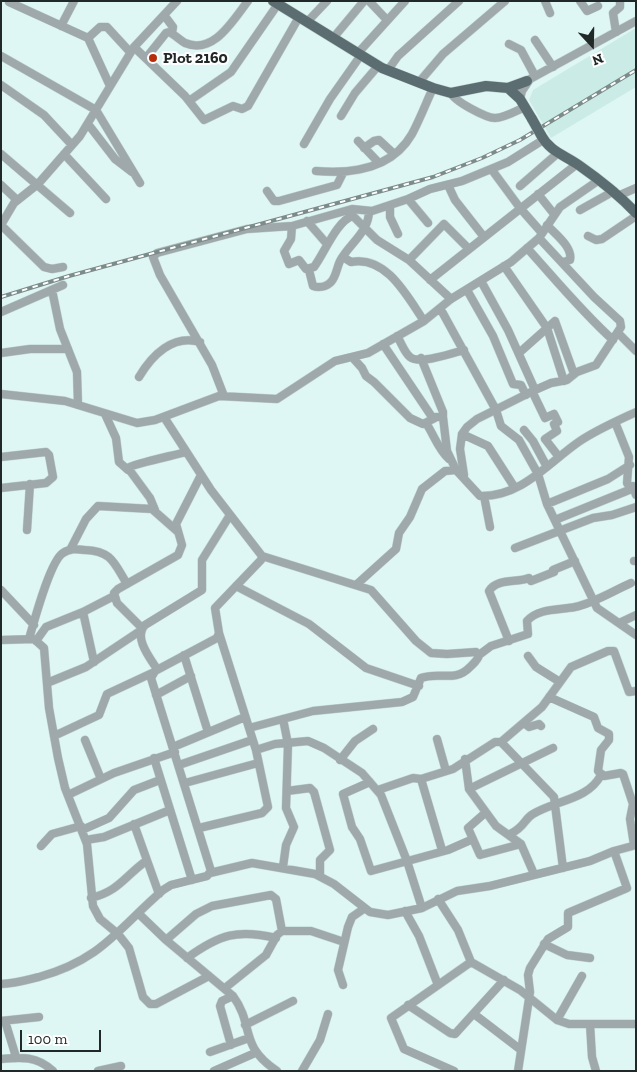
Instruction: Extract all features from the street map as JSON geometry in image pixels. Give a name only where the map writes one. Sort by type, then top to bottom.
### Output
[{"type":"main road","points":[[275,3],[383,68],[420,81],[433,88],[451,93],[486,86],[508,88],[531,79]]},
{"type":"main road","points":[[508,88],[522,103],[542,137],[558,153],[577,164],[617,193],[636,214]]},
{"type":"street","points":[[61,26],[74,1]]},
{"type":"street","points":[[63,267],[52,269],[44,267],[1,225],[17,200],[38,184],[72,145],[88,124],[132,49],[177,1]]},
{"type":"street","points":[[146,58],[166,33],[172,33],[187,43],[201,46],[209,44],[248,1]]},
{"type":"street","points":[[88,38],[100,27],[107,27],[132,49],[146,58],[189,101],[204,120],[233,106],[245,108],[303,19],[327,1]]},
{"type":"street","points":[[334,37],[364,1]]},
{"type":"street","points":[[304,144],[330,99],[360,54],[405,1]]},
{"type":"street","points":[[420,81],[443,54],[505,1]]},
{"type":"street","points":[[545,1],[550,14]]},
{"type":"street","points":[[580,1],[587,11],[598,6]]},
{"type":"street","points":[[616,32],[614,13],[620,6],[620,1]]},
{"type":"street","points":[[9,2],[88,38],[110,86]]},
{"type":"street","points":[[372,2],[387,20]]},
{"type":"street","points":[[341,116],[355,93],[456,2]]},
{"type":"street","points":[[189,101],[231,72],[275,3]]},
{"type":"street","points":[[164,15],[173,27],[172,33]]},
{"type":"street","points":[[531,79],[636,21]]},
{"type":"street","points":[[535,40],[552,67]]},
{"type":"street","points":[[451,93],[455,100],[492,118],[499,118],[522,103],[531,79],[521,50],[509,44]]},
{"type":"street","points":[[1,56],[96,110],[140,183]]},
{"type":"street","points":[[1,85],[44,114],[72,145]]},
{"type":"street","points":[[316,171],[343,173],[379,163],[393,154],[411,136],[433,88]]},
{"type":"street","points":[[88,124],[115,159],[135,175]]},
{"type":"street","points":[[224,396],[215,370],[160,275],[153,255],[247,228],[292,226],[352,209],[369,211],[390,205],[430,189],[492,170],[542,137]]},
{"type":"street","points":[[364,148],[374,141],[380,140],[393,154]]},
{"type":"street","points":[[358,141],[379,163]]},
{"type":"street","points":[[520,186],[558,153]]},
{"type":"street","points":[[1,154],[70,213]]},
{"type":"street","points":[[64,154],[106,199]]},
{"type":"street","points":[[430,280],[577,164]]},
{"type":"street","points":[[462,477],[466,474],[462,469],[462,434],[473,422],[531,392],[550,383],[564,380],[599,362],[622,327],[620,321],[594,297],[563,262],[492,170]]},
{"type":"street","points":[[268,191],[274,201],[279,201],[337,184],[343,173]]},
{"type":"street","points":[[1,394],[52,398],[137,423],[164,417],[224,396],[277,399],[335,361],[368,353],[424,321],[451,299],[504,266],[527,248],[541,235],[554,214],[569,200],[599,180]]},
{"type":"street","points":[[1,185],[17,200]]},
{"type":"street","points":[[448,185],[455,200],[484,237]]},
{"type":"street","points":[[580,210],[617,193],[636,188]]},
{"type":"street","points":[[538,194],[554,214]]},
{"type":"street","points":[[408,199],[428,223]]},
{"type":"street","points":[[390,205],[390,217],[398,234]]},
{"type":"street","points":[[292,226],[291,239],[284,249],[284,254],[289,264],[299,260],[309,270],[313,286],[322,287],[332,281],[343,257],[365,229],[369,211]]},
{"type":"street","points":[[588,236],[596,240],[602,239],[636,214]]},
{"type":"street","points":[[309,270],[314,267],[327,244],[350,216],[353,216],[378,240],[409,260],[451,299]]},
{"type":"street","points":[[307,221],[327,244]]},
{"type":"street","points":[[409,260],[444,224],[469,249]]},
{"type":"street","points":[[547,225],[564,243],[571,255],[570,260],[563,262]]},
{"type":"street","points":[[527,248],[574,299],[589,319],[636,351]]},
{"type":"street","points":[[343,257],[351,262],[362,260],[371,262],[393,278],[424,321]]},
{"type":"street","points":[[504,266],[547,328],[564,380]]},
{"type":"street","points":[[481,281],[519,352],[531,392],[545,418],[554,414],[558,422],[554,424],[557,431],[545,438],[559,457]]},
{"type":"street","points":[[1,312],[63,285]]},
{"type":"street","points":[[52,290],[60,328],[77,372],[78,405]]},
{"type":"street","points":[[466,290],[493,336],[513,384],[521,385],[531,392]]},
{"type":"street","points":[[440,308],[496,410],[501,426],[519,440],[538,474],[547,504],[593,600],[601,612],[636,635]]},
{"type":"street","points":[[519,352],[553,321],[556,323],[568,353],[574,374]]},
{"type":"street","points":[[397,336],[410,358],[439,358],[464,350]]},
{"type":"street","points":[[139,377],[151,358],[162,349],[182,340],[190,339],[200,342]]},
{"type":"street","points":[[383,344],[417,396],[439,418],[447,451],[456,470],[477,494],[484,496],[499,494],[515,488],[538,474],[579,441],[636,412]]},
{"type":"street","points":[[1,353],[30,349],[68,349]]},
{"type":"street","points":[[556,355],[568,353]]},
{"type":"street","points":[[352,357],[362,368],[366,376],[410,418],[420,424],[439,418],[443,412],[420,358]]},
{"type":"street","points":[[105,414],[116,438],[120,462],[150,498],[155,510],[177,530]]},
{"type":"street","points":[[164,417],[200,474],[262,556],[356,585],[375,594],[393,616],[428,651],[447,654],[476,652],[480,654]]},
{"type":"street","points":[[554,520],[635,492],[633,486],[628,486],[626,479],[632,459],[615,422]]},
{"type":"street","points":[[426,423],[434,434],[439,448],[451,461]]},
{"type":"street","points":[[524,430],[533,441],[547,467]]},
{"type":"street","points":[[462,434],[488,446],[515,488]]},
{"type":"street","points":[[1,457],[43,451],[48,453],[52,479],[46,483],[1,488]]},
{"type":"street","points":[[128,470],[132,465],[157,461],[186,452]]},
{"type":"street","points":[[547,504],[608,479],[632,459]]},
{"type":"street","points":[[356,585],[396,549],[399,533],[410,517],[422,489],[445,471],[456,470]]},
{"type":"street","points":[[33,640],[46,627],[83,612],[114,596],[118,589],[178,555],[182,545],[177,530],[177,519],[200,474]]},
{"type":"street","points":[[27,530],[30,484]]},
{"type":"street","points":[[484,496],[490,527]]},
{"type":"street","points":[[70,550],[86,519],[98,506],[155,510]]},
{"type":"street","points":[[515,548],[593,518],[612,515],[636,507]]},
{"type":"street","points":[[47,683],[76,672],[94,662],[202,590],[202,560],[230,515]]},
{"type":"street","points":[[33,640],[34,625],[60,555],[70,550],[96,550],[107,555],[127,584]]},
{"type":"street","points":[[199,828],[257,815],[266,810],[267,801],[256,750],[219,634],[215,608],[262,556]]},
{"type":"street","points":[[508,641],[489,591],[492,587],[505,582],[520,582],[529,578],[531,581],[538,579],[554,572],[553,570],[575,561]]},
{"type":"street","points":[[249,728],[313,711],[402,702],[413,697],[421,678],[427,676],[456,676],[467,670],[479,658],[480,654],[491,646],[528,634],[527,621],[531,617],[555,608],[575,607],[630,583]]},
{"type":"street","points":[[236,586],[309,624],[366,668],[418,686]]},
{"type":"street","points":[[1,590],[34,625]]},
{"type":"street","points":[[114,596],[141,630],[143,644],[155,671]]},
{"type":"street","points":[[83,612],[94,662]]},
{"type":"street","points":[[619,623],[636,615]]},
{"type":"street","points":[[54,736],[98,715],[107,694],[214,640],[219,634]]},
{"type":"street","points":[[1,640],[33,640],[42,644],[45,651],[54,736],[68,794],[86,840],[91,898],[100,919],[118,934],[129,948],[141,992],[150,1004],[161,1002],[209,976]]},
{"type":"street","points":[[378,790],[413,778],[422,779],[446,771],[495,742],[501,742],[542,707],[576,663],[611,650],[615,653],[630,692],[636,691]]},
{"type":"street","points":[[184,655],[208,732]]},
{"type":"street","points":[[528,656],[536,667],[560,682]]},
{"type":"street","points":[[155,671],[151,678],[199,828],[211,868],[210,873]]},
{"type":"street","points":[[156,695],[190,676]]},
{"type":"street","points":[[549,697],[594,717],[598,728],[609,734],[609,740],[601,750],[598,766],[601,775]]},
{"type":"street","points":[[68,794],[174,750],[208,732],[245,717]]},
{"type":"street","points":[[283,719],[288,744],[287,811],[294,827],[286,845],[283,867]]},
{"type":"street","points":[[524,723],[529,727],[539,724],[541,726]]},
{"type":"street","points":[[340,760],[355,741],[373,729]]},
{"type":"street","points":[[437,739],[446,771]]},
{"type":"street","points":[[85,740],[101,779]]},
{"type":"street","points":[[179,765],[252,740]]},
{"type":"street","points":[[256,750],[275,744],[308,741],[324,748],[340,760],[362,772],[378,790],[407,861],[422,908]]},
{"type":"street","points":[[501,742],[549,790],[556,805],[557,832],[563,868]]},
{"type":"street","points":[[469,789],[553,748]]},
{"type":"street","points":[[154,758],[192,880]]},
{"type":"street","points":[[465,759],[469,789],[496,826],[510,834],[521,844],[534,874]]},
{"type":"street","points":[[184,783],[258,762]]},
{"type":"street","points":[[1,984],[24,981],[70,967],[95,953],[169,886],[245,864],[283,867],[320,876],[334,884],[364,908],[382,915],[422,908],[457,891],[490,886],[590,861],[635,845],[630,819],[633,804],[623,774],[621,772],[601,775],[593,788],[533,814],[523,827],[510,834]]},
{"type":"street","points":[[422,779],[442,850]]},
{"type":"street","points":[[41,846],[52,834],[81,828],[109,818],[134,790],[160,780]]},
{"type":"street","points":[[370,782],[343,794],[352,827],[360,839],[369,868],[373,872],[473,839]]},
{"type":"street","points":[[287,791],[310,788],[314,792],[330,850],[320,860],[320,876]]},
{"type":"street","points":[[86,840],[104,837],[170,810]]},
{"type":"street","points":[[486,813],[469,825],[468,831],[480,855],[521,844]]},
{"type":"street","points":[[134,824],[159,894]]},
{"type":"street","points":[[518,1071],[529,998],[528,976],[544,944],[552,936],[565,931],[568,927],[568,913],[571,910],[627,888],[614,851]]},
{"type":"street","points":[[91,898],[112,891],[128,874],[146,860]]},
{"type":"street","points":[[166,940],[196,914],[212,906],[271,895],[276,899],[282,931]]},
{"type":"street","points":[[438,899],[458,930],[471,962],[504,980],[557,1020],[569,1024],[636,1024]]},
{"type":"street","points":[[343,985],[338,970],[344,942],[352,917],[364,908]]},
{"type":"street","points":[[405,912],[418,936],[438,985]]},
{"type":"street","points":[[138,913],[166,940],[233,996],[239,1006],[255,1053],[277,1071]]},
{"type":"street","points":[[282,931],[311,932],[344,942]]},
{"type":"street","points":[[225,988],[266,955],[282,931]]},
{"type":"street","points":[[188,958],[205,946],[235,934],[250,933],[276,938]]},
{"type":"street","points":[[544,944],[567,955],[590,958]]},
{"type":"street","points":[[454,1071],[402,1046],[391,1018],[408,1004],[471,962]]},
{"type":"street","points":[[557,1020],[582,976]]},
{"type":"street","points":[[408,1004],[452,1035],[460,1031],[504,980]]},
{"type":"street","points":[[231,1045],[220,1006],[222,1001],[233,996]]},
{"type":"street","points":[[245,1025],[293,1001]]},
{"type":"street","points":[[302,1071],[320,1040],[328,1014]]},
{"type":"street","points":[[474,1014],[521,1050]]},
{"type":"street","points":[[16,1057],[3,1021],[39,1017]]},
{"type":"street","points":[[590,1024],[592,1057],[596,1071]]},
{"type":"street","points":[[210,1052],[249,1038]]},
{"type":"street","points":[[214,1071],[255,1053]]},
{"type":"street","points":[[1,1059],[16,1057],[36,1059],[53,1071]]},
{"type":"street","points":[[98,1071],[121,1066]]},
{"type":"shaded area","points":[[636,28],[636,87],[551,138],[529,100],[533,90]]},
{"type":"railway","points":[[1,297],[69,276],[433,177],[482,158],[520,140],[636,70]]},
{"type":"place","name":"Plot 2160","points":[[153,58]]}]
